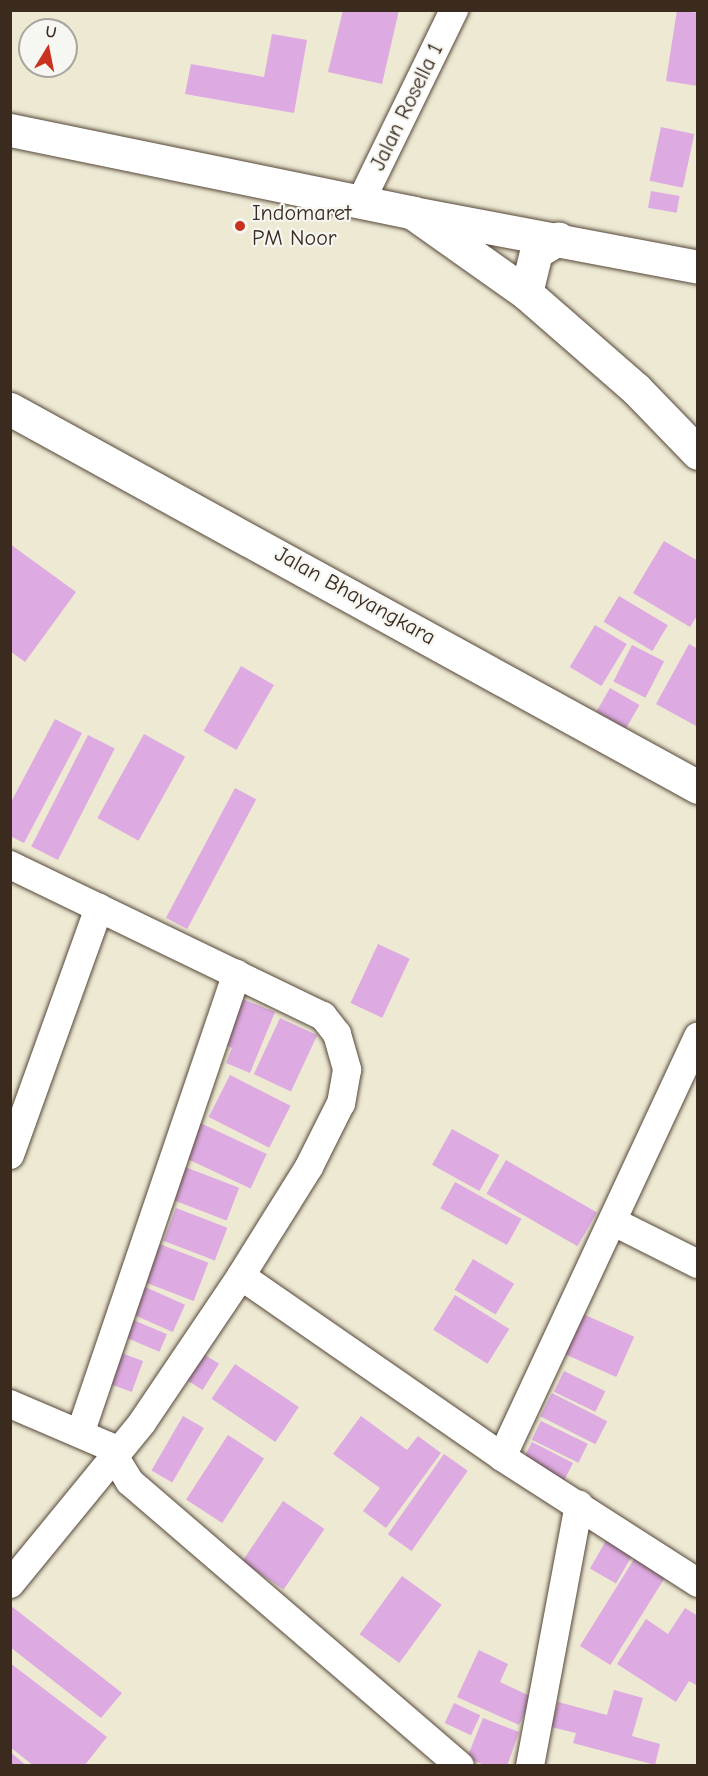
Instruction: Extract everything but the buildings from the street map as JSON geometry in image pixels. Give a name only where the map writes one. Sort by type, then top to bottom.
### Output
[{"type":"main road","points":[[10,130],[360,203],[698,267]]},
{"type":"main road","points":[[413,213],[526,292],[636,389],[698,453]]},
{"type":"main road","points":[[526,292],[536,252],[558,239]]},
{"type":"main road","name":"Jalan Bhayangkara","points":[[10,409],[698,787]]},
{"type":"street","name":"Jalan Rosella 1","points":[[360,203],[454,10]]},
{"type":"street","points":[[10,865],[323,1016],[337,1034],[347,1062],[341,1103],[309,1167],[242,1276],[114,1459],[10,1584]]},
{"type":"street","points":[[10,1155],[18,1103],[99,908]]},
{"type":"street","points":[[81,1431],[237,974]]},
{"type":"street","points":[[502,1457],[614,1222],[698,1036]]},
{"type":"street","points":[[614,1222],[698,1264]]},
{"type":"street","points":[[242,1276],[502,1457],[698,1583]]},
{"type":"street","points":[[10,1404],[81,1431],[108,1446],[130,1482],[460,1766]]},
{"type":"street","points":[[530,1766],[579,1505]]},
{"type":"place","name":"Indomaret PM Noor","points":[[240,226]]}]
